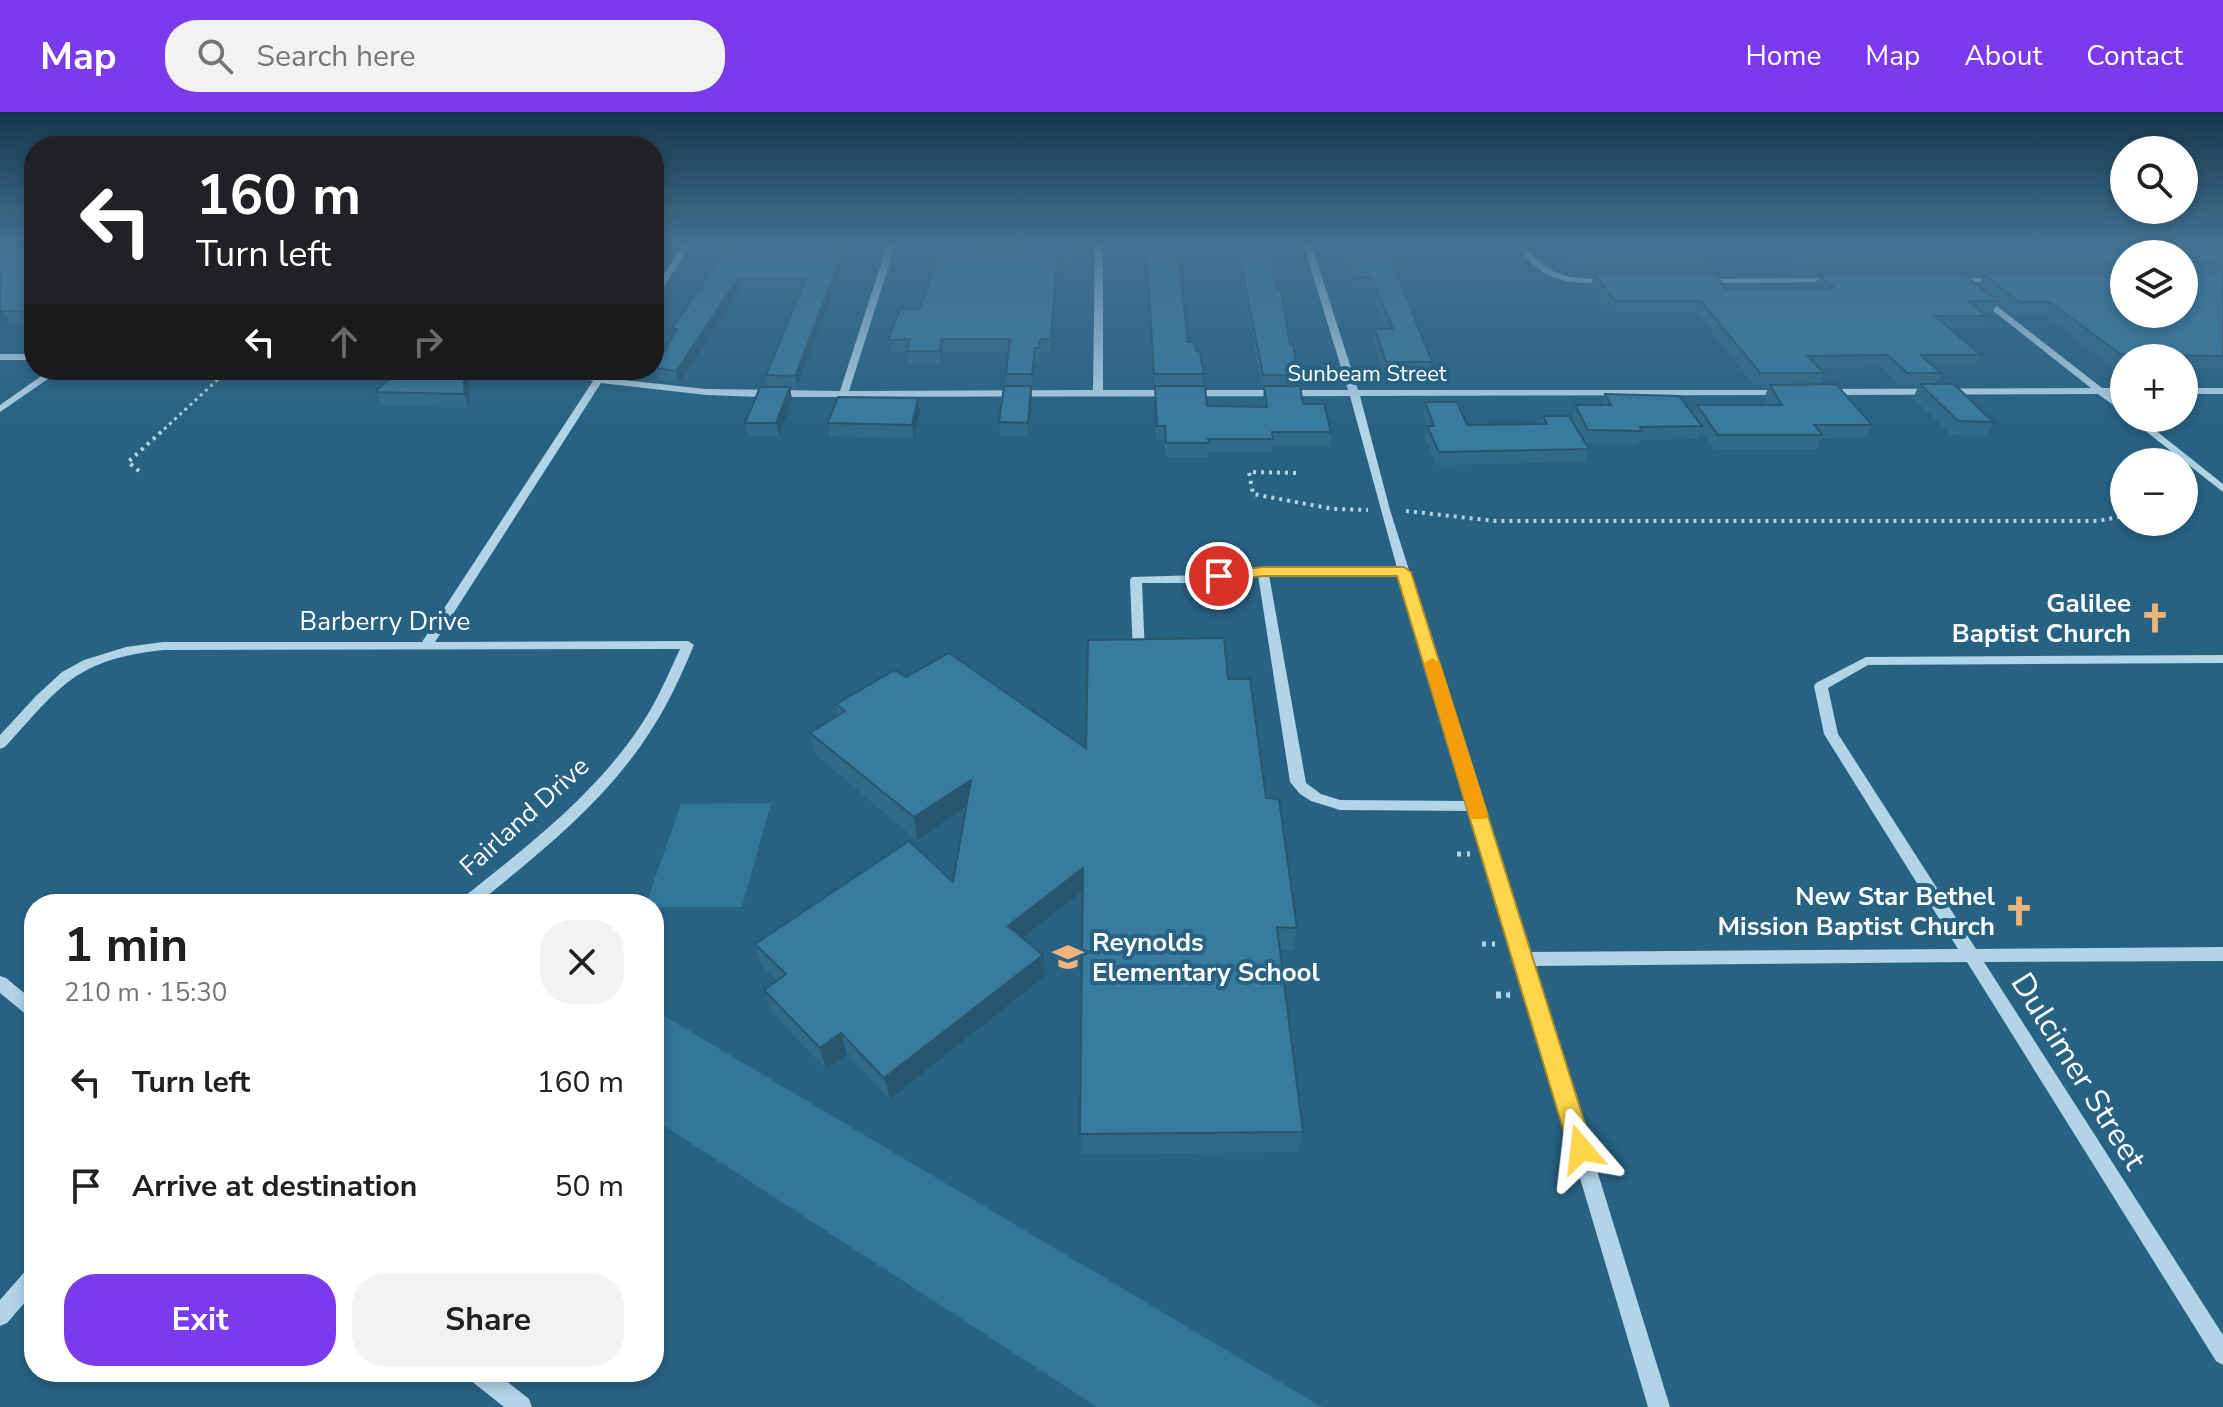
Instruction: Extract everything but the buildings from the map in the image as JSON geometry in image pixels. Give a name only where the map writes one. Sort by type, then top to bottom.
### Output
[{"type":"street","points":[[843,395],[873,303]]},
{"type":"street","points":[[1098,393],[1099,303]]},
{"type":"street","points":[[1326,303],[1385,510],[1659,1407]]},
{"type":"street","points":[[1990,303],[2110,399]]},
{"type":"street","points":[[0,357],[24,357]]},
{"type":"street","points":[[0,409],[42,380]]},
{"type":"street","points":[[426,645],[599,380]]},
{"type":"street","name":"Sunbeam Street","points":[[633,380],[706,392],[843,395],[1798,392]]},
{"type":"street","points":[[1814,392],[2110,391]]},
{"type":"street","points":[[2198,391],[2223,391]]},
{"type":"street","points":[[2152,432],[2223,489]]},
{"type":"street","points":[[1139,656],[1136,580],[1201,579],[1263,571],[1404,572]]},
{"type":"street","points":[[1263,571],[1297,782],[1301,789],[1328,803],[1340,805],[1476,806]]},
{"type":"street","name":"Barberry Drive","points":[[0,744],[69,673],[111,655],[163,646],[688,645]]},
{"type":"street","name":"Fairland Drive","points":[[478,894],[596,794],[659,711],[688,645]]},
{"type":"street","name":"Dulcimer Street","points":[[2223,659],[1866,661],[1821,686],[1831,734],[2223,1354]]},
{"type":"street","points":[[1524,959],[2223,954]]},
{"type":"street","points":[[0,983],[24,1003]]},
{"type":"street","points":[[0,1316],[24,1288]]},
{"type":"street","points":[[490,1382],[521,1407]]},
{"type":"path","points":[[139,471],[128,462],[217,380]]},
{"type":"path","points":[[1296,473],[1249,472],[1253,494],[1333,509],[1385,510],[1496,521],[2110,519]]},
{"type":"shaded area","points":[[771,803],[742,907],[664,907],[664,894],[650,894],[681,804]]},
{"type":"shaded area","points":[[664,1016],[1322,1407],[1097,1407],[664,1126]]},
{"type":"slow traffic","points":[[1432,663],[1479,814]]},
{"type":"place","name":"Galilee Baptist Church","points":[[2155,618]]},
{"type":"place","name":"New Star Bethel Mission Baptist Church","points":[[2019,911]]},
{"type":"place","name":"Reynolds Elementary School","points":[[1068,957]]},
{"type":"route","points":[[1219,576],[1263,571],[1404,572],[1581,1149]]}]
